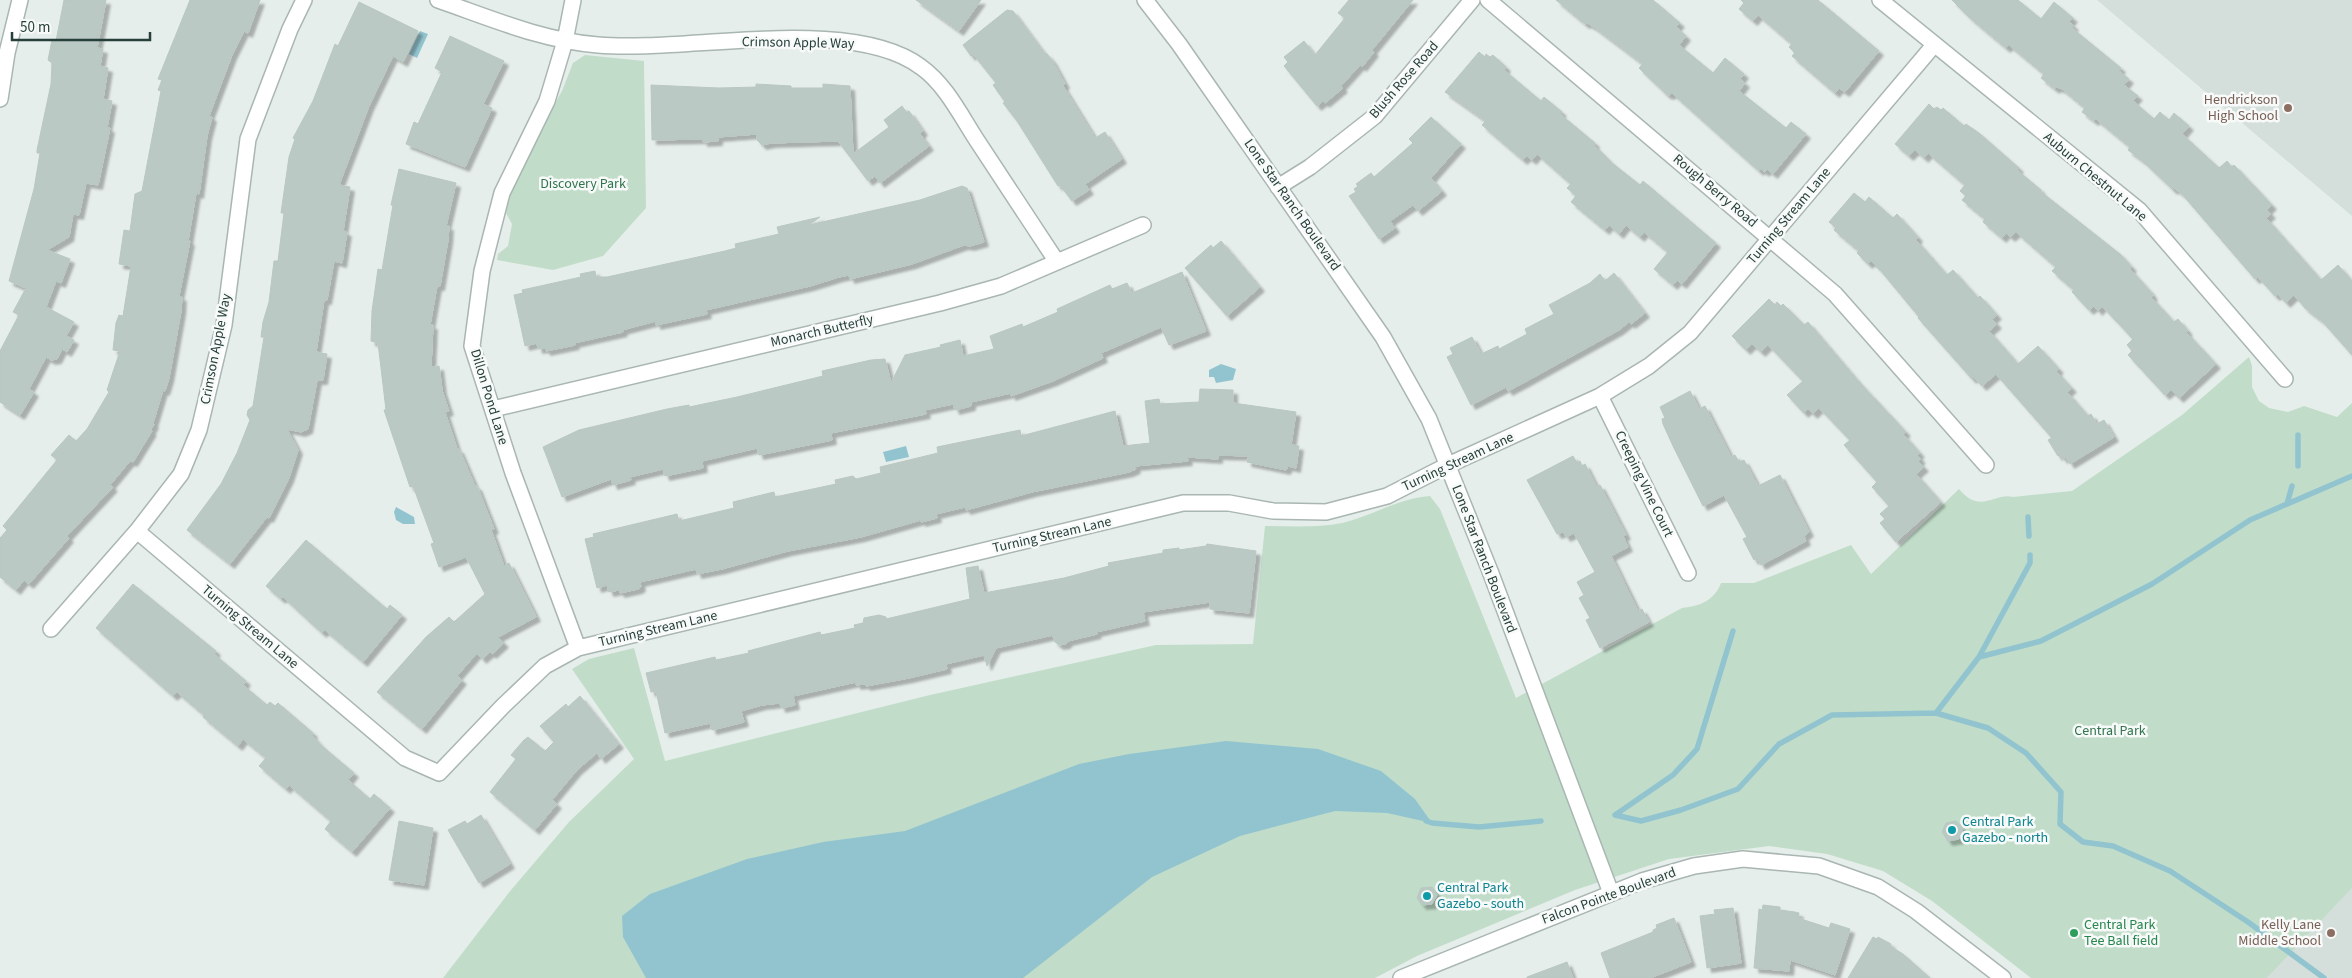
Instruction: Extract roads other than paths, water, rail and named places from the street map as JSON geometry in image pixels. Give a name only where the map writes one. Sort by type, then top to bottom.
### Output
[{"type":"street","points":[[0,99],[7,53],[20,0]]},
{"type":"street","name":"Crimson Apple Way","points":[[51,629],[136,531],[181,474],[199,430],[224,325],[248,139],[290,29],[304,0]]},
{"type":"street","name":"Crimson Apple Way","points":[[438,0],[528,31],[565,41],[598,46],[778,40],[852,41],[896,51],[923,67],[946,92],[1057,262]]},
{"type":"street","name":"Dillon Pond Lane","points":[[573,0],[565,41],[547,101],[502,193],[482,271],[472,346],[513,473],[578,648]]},
{"type":"street","name":"Lone Star Ranch Boulevard","points":[[1145,0],[1179,44],[1383,336],[1428,420],[1448,465],[1611,893]]},
{"type":"street","name":"Blush Rose Road","points":[[1278,187],[1310,167],[1375,116],[1472,0]]},
{"type":"street","name":"Rough Berry Road","points":[[1488,0],[1835,294],[1986,465]]},
{"type":"street","name":"Auburn Chestnut Lane","points":[[1880,0],[2138,210],[2285,379]]},
{"type":"street","name":"Turning Stream Lane","points":[[136,531],[405,758],[439,773],[502,706],[546,666],[578,648],[1183,503],[1229,503],[1273,511],[1326,512],[1387,496],[1448,465],[1600,396],[1649,366],[1690,333],[1934,45]]},
{"type":"street","name":"Monarch Butterfly","points":[[492,409],[940,303],[1001,286],[1143,225]]},
{"type":"street","name":"Creeping Vine Court","points":[[1600,396],[1688,573]]},
{"type":"street","name":"Falcon Pointe Boulevard","points":[[1401,978],[1642,881],[1694,866],[1733,861],[1779,861],[1819,866],[1878,887],[1916,911],[2003,978]]},
{"type":"water","points":[[420,31],[428,34],[417,58],[409,54]]},
{"type":"water","points":[[1221,364],[1236,369],[1233,380],[1216,383],[1214,377],[1209,377],[1209,370]]},
{"type":"water","points":[[906,446],[909,457],[886,462],[883,452]]},
{"type":"water","points":[[396,507],[414,517],[415,524],[403,524],[396,520],[394,512]]},
{"type":"water","points":[[1226,741],[1318,749],[1381,771],[1415,799],[1432,823],[1387,813],[1335,811],[1240,836],[1152,877],[1023,978],[646,978],[623,937],[622,916],[650,894],[747,859],[823,842],[905,831],[1079,764],[1129,754]]},
{"type":"waterway","points":[[2298,435],[2298,466]]},
{"type":"waterway","points":[[1936,713],[1979,657],[2041,641],[2152,584],[2250,520],[2352,476]]},
{"type":"waterway","points":[[2287,504],[2292,486]]},
{"type":"waterway","points":[[2028,517],[2029,536]]},
{"type":"waterway","points":[[1979,657],[2030,563],[2030,555]]},
{"type":"waterway","points":[[1615,815],[1673,775],[1697,749],[1733,631]]},
{"type":"waterway","points":[[1615,815],[1641,821],[1681,810],[1738,789],[1779,744],[1832,715],[1936,713],[1988,728],[2026,753],[2061,792],[2060,824],[2083,842],[2113,846],[2170,871],[2248,922],[2324,978]]},
{"type":"waterway","points":[[1426,821],[1479,827],[1541,821]]},
{"type":"place","name":"Hendrickson High School","points":[[2288,108]]},
{"type":"place","name":"Central Park Gazebo - north","points":[[1952,830]]},
{"type":"place","name":"Central Park Gazebo - south","points":[[1427,896]]},
{"type":"place","name":"Central Park Tee Ball field","points":[[2074,933]]},
{"type":"place","name":"Kelly Lane Middle School","points":[[2331,933]]},
{"type":"park label","name":"Discovery Park","points":[[583,184]]},
{"type":"park label","name":"Central Park","points":[[2110,731]]}]
